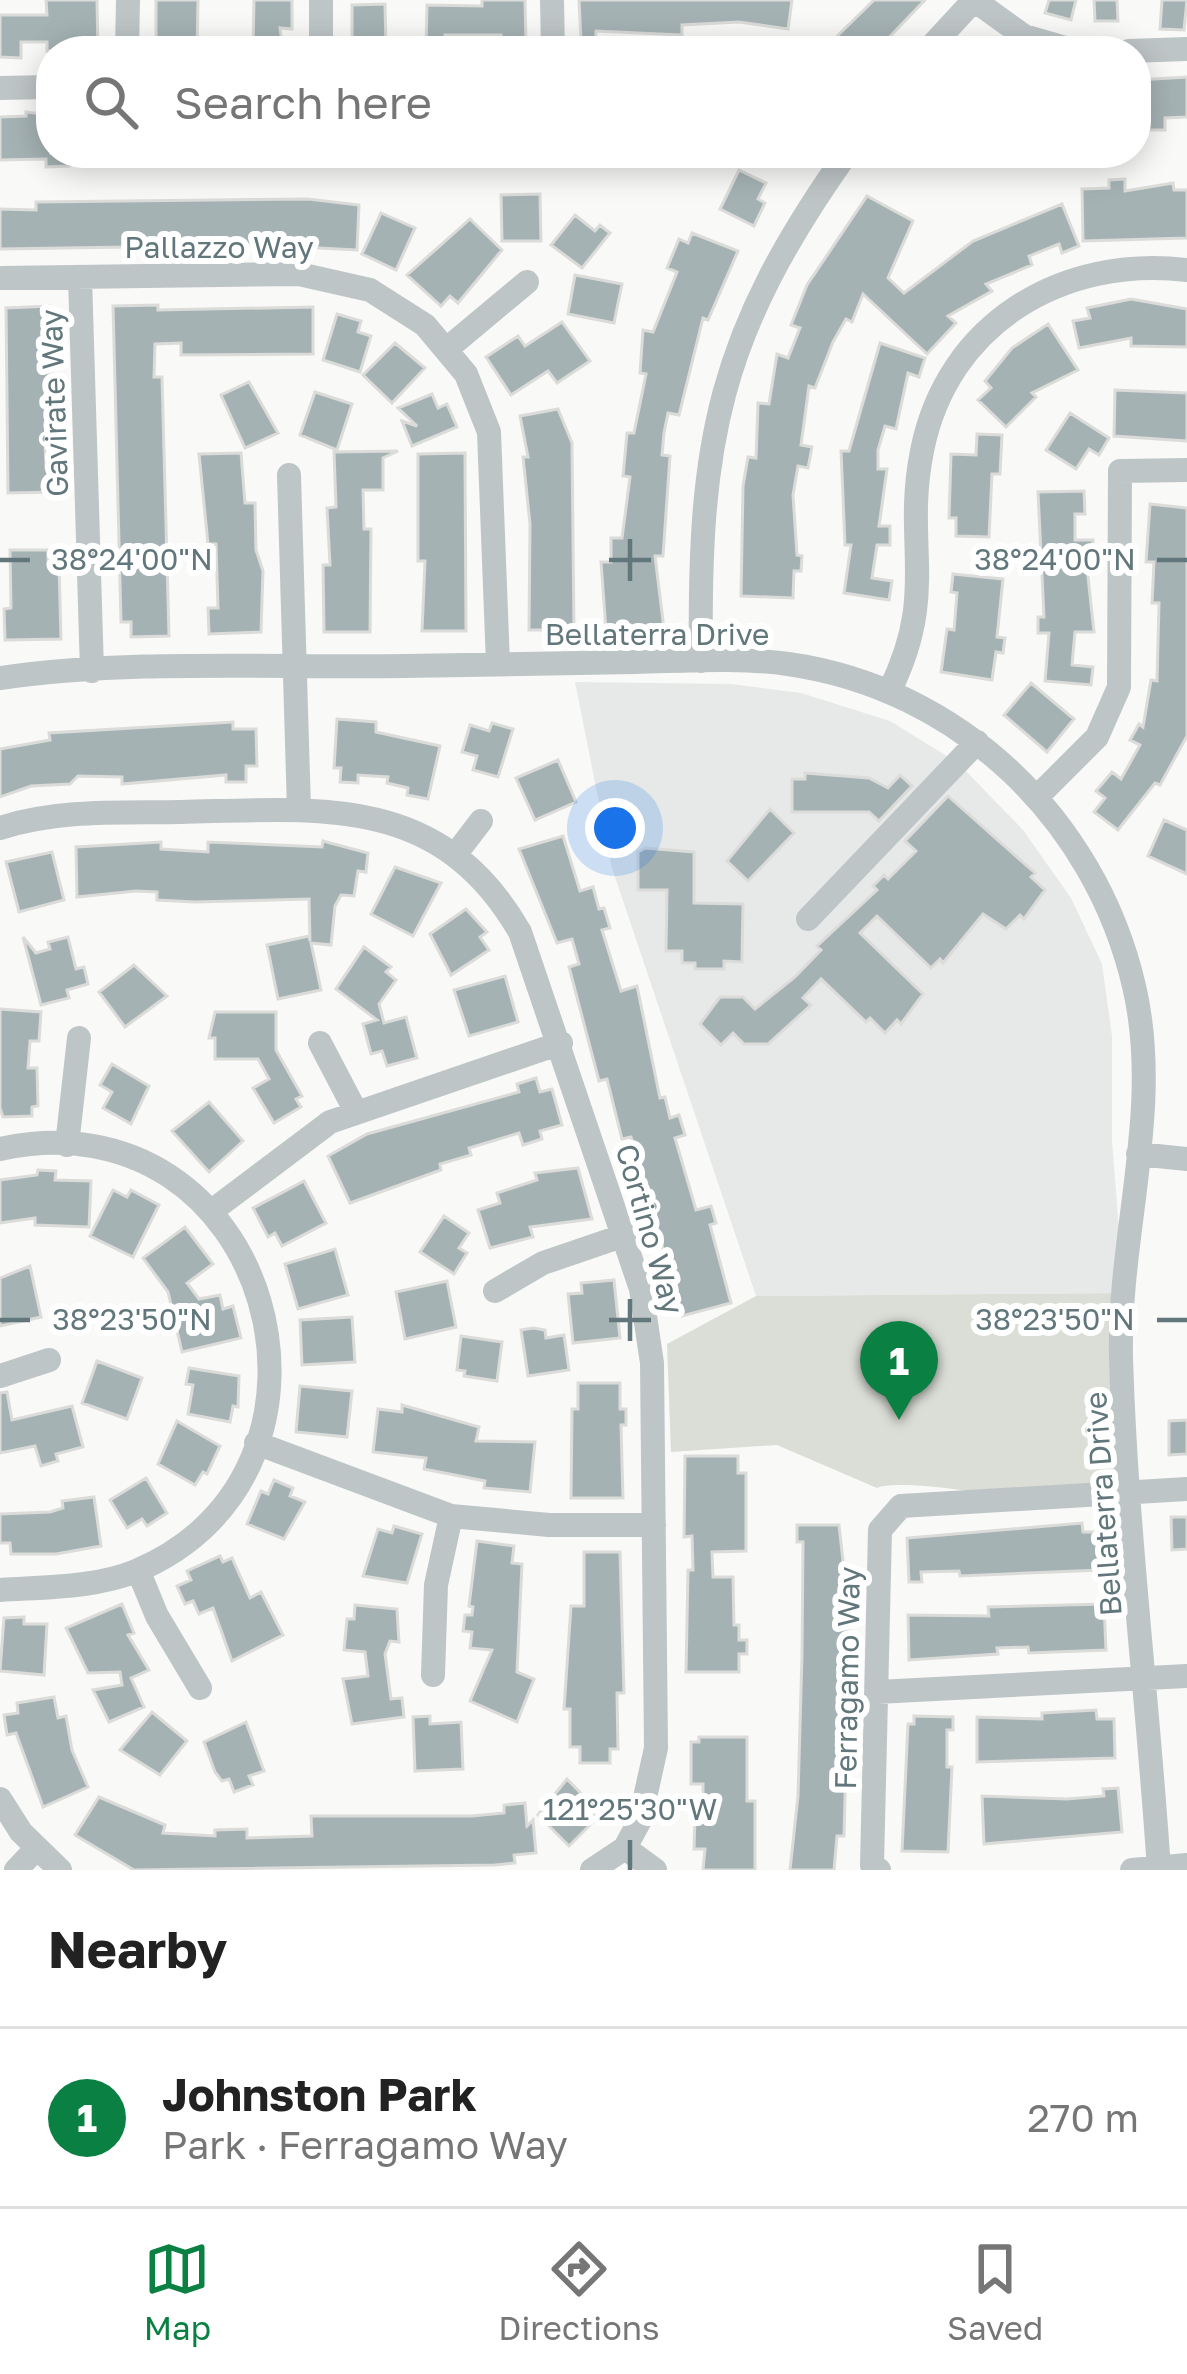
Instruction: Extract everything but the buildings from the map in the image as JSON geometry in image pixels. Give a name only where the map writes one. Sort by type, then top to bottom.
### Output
[{"type":"street","points":[[128,0],[128,36]]},
{"type":"street","points":[[321,0],[321,36]]},
{"type":"street","points":[[552,0],[553,36]]},
{"type":"street","points":[[941,36],[974,0],[1024,36]]},
{"type":"street","points":[[1151,51],[1187,50]]},
{"type":"street","points":[[0,88],[36,87]]},
{"type":"street","points":[[701,661],[703,494],[724,384],[757,297],[783,247],[837,168]]},
{"type":"street","points":[[889,692],[912,641],[919,610],[921,454],[943,388],[961,359],[1000,317],[1070,278],[1124,267],[1187,270]]},
{"type":"street","name":"Gavirate Way","points":[[80,277],[92,671]]},
{"type":"street","name":"Pallazzo Way","points":[[0,278],[329,278],[399,305],[448,348],[480,402],[490,432],[498,664]]},
{"type":"street","points":[[448,348],[527,282]]},
{"type":"street","points":[[1037,797],[1097,737],[1119,687],[1120,471],[1187,470]]},
{"type":"street","points":[[289,475],[299,810]]},
{"type":"street","name":"Bellaterra Drive","points":[[0,678],[92,671],[701,661],[785,664],[889,692],[977,742],[1037,797],[1092,873],[1123,944],[1138,1005],[1144,1068],[1121,1357],[1159,1869]]},
{"type":"street","points":[[808,919],[977,742]]},
{"type":"street","name":"Cortino Way","points":[[0,828],[65,814],[299,810],[383,819],[455,855],[495,894],[520,932],[625,1235],[641,1289],[652,1363],[656,1748],[650,1792],[625,1848]]},
{"type":"street","points":[[455,855],[481,821]]},
{"type":"street","points":[[67,1145],[79,1038]]},
{"type":"street","points":[[320,1042],[355,1110]]},
{"type":"street","points":[[213,1210],[295,1143],[355,1110],[561,1043]]},
{"type":"street","points":[[0,1149],[67,1145],[144,1164],[213,1210],[246,1262],[270,1330],[269,1386],[256,1443],[213,1512],[194,1533],[138,1570],[84,1583],[0,1590]]},
{"type":"street","points":[[1138,1154],[1187,1159]]},
{"type":"street","points":[[495,1291],[543,1263],[625,1235]]},
{"type":"street","points":[[0,1376],[49,1360]]},
{"type":"street","points":[[256,1443],[451,1516],[549,1525],[654,1525]]},
{"type":"street","name":"Ferragamo Way","points":[[879,1870],[872,1865],[880,1530],[901,1506],[1187,1489]]},
{"type":"street","points":[[433,1675],[436,1585],[451,1516]]},
{"type":"street","points":[[138,1570],[167,1636],[200,1688]]},
{"type":"street","points":[[877,1692],[1187,1676]]},
{"type":"street","points":[[0,1799],[36,1849],[61,1870]]},
{"type":"street","points":[[592,1870],[625,1848],[655,1870]]},
{"type":"street","points":[[16,1870],[36,1849]]},
{"type":"street","points":[[1132,1870],[1187,1865]]},
{"type":"shaded area","points":[[575,682],[731,684],[801,693],[890,721],[958,763],[1023,830],[1071,898],[1102,964],[1112,1036],[1112,1141],[1124,1293],[756,1296],[612,868]]},
{"type":"shaded area","points":[[1124,1293],[1131,1492],[1048,1499],[929,1487],[877,1488],[777,1445],[671,1452],[667,1344],[756,1296]]},
{"type":"place","name":"Johnston Park","points":[[899,1420]]}]
